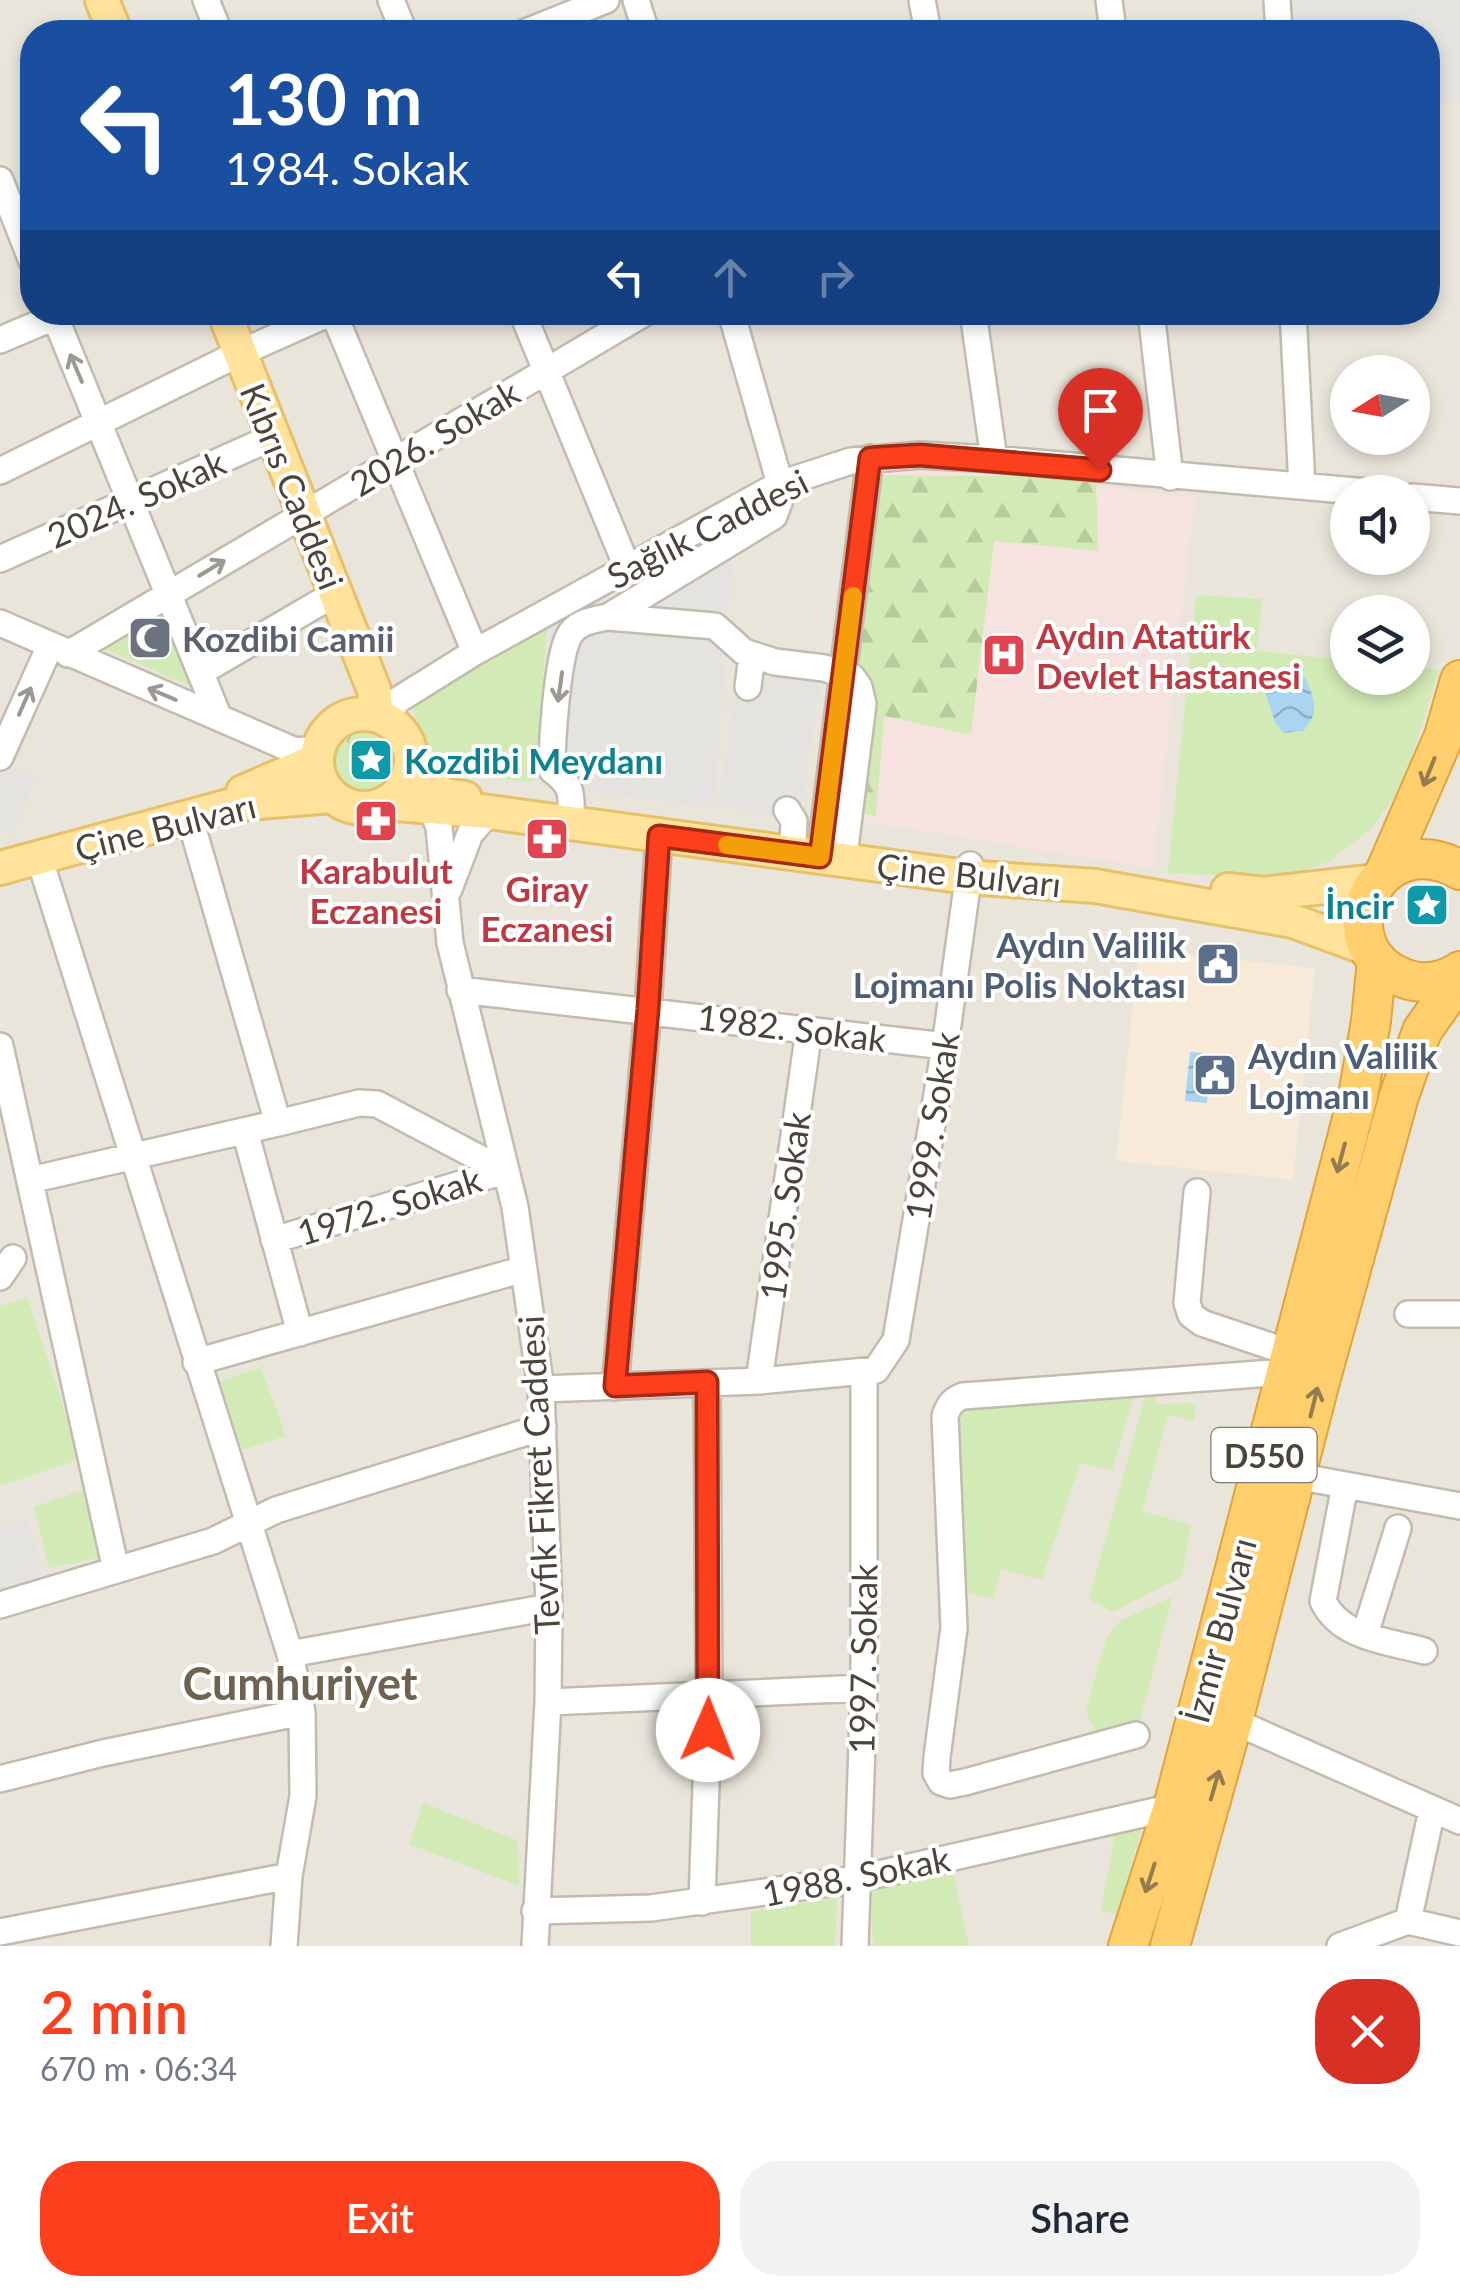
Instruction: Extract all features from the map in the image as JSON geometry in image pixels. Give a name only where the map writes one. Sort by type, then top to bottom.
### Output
[{"type":"highway","name":"D550","points":[[1460,680],[1444,736],[1364,908],[1362,929],[1373,954],[1397,976],[1416,982],[1436,982],[1460,974]]},
{"type":"highway","points":[[1381,877],[1402,862],[1421,858],[1440,860],[1460,870]]},
{"type":"highway","name":"İzmir Bulvarı","points":[[1128,1946],[1173,1807],[1358,1096],[1372,1021],[1373,954]]},
{"type":"highway","name":"İzmir Bulvarı","points":[[1170,1946],[1399,1096],[1422,1031],[1460,974]]},
{"type":"main road","name":"Kıbrıs Caddesi","points":[[218,325],[374,690],[376,716]]},
{"type":"main road","name":"Kıbrıs Caddesi","points":[[227,325],[234,356]]},
{"type":"main road","points":[[376,716],[401,733],[408,746],[410,768],[402,790],[385,803],[360,808],[332,796],[322,783],[317,755],[334,726],[347,718],[376,716]]},
{"type":"main road","name":"Çine Bulvarı","points":[[0,859],[207,804],[265,784],[317,755]]},
{"type":"main road","name":"Çine Bulvarı","points":[[410,768],[444,794],[813,840],[969,871],[1095,886],[1293,921],[1373,954]]},
{"type":"main road","name":"Çine Bulvarı","points":[[0,868],[236,804],[332,796]]},
{"type":"main road","name":"Çine Bulvarı","points":[[385,803],[489,812],[659,836],[813,840]]},
{"type":"main road","name":"Çine Bulvarı","points":[[969,871],[1074,866],[1174,884],[1263,894],[1381,877]]},
{"type":"street","points":[[556,20],[606,0]]},
{"type":"street","points":[[0,180],[20,238]]},
{"type":"street","points":[[0,340],[33,325]]},
{"type":"street","points":[[62,325],[218,718]]},
{"type":"street","points":[[0,471],[304,325]]},
{"type":"street","points":[[338,325],[476,652]]},
{"type":"street","points":[[527,325],[626,567]]},
{"type":"street","name":"2026. Sokak","points":[[59,650],[168,594],[624,325]]},
{"type":"street","points":[[571,811],[572,791],[552,770],[562,667],[569,636],[582,623],[608,616],[774,516],[780,484],[735,325]]},
{"type":"street","points":[[975,325],[994,459]]},
{"type":"street","points":[[1152,325],[1170,477]]},
{"type":"street","points":[[1294,325],[1302,486]]},
{"type":"street","name":"2024. Sokak","points":[[0,558],[268,440]]},
{"type":"street","name":"Sağlık Caddesi","points":[[376,716],[476,652],[780,484],[850,461],[920,455],[994,459],[1330,489]]},
{"type":"street","points":[[843,674],[870,458]]},
{"type":"street","points":[[1430,498],[1460,501]]},
{"type":"street","points":[[201,672],[332,595]]},
{"type":"street","points":[[608,616],[715,626],[752,655],[852,676],[860,687],[863,704],[813,840]]},
{"type":"street","points":[[0,623],[294,750],[317,755]]},
{"type":"street","points":[[0,757],[59,650]]},
{"type":"street","points":[[748,687],[752,655]]},
{"type":"street","name":"Tevfik Fikret Caddesi","points":[[432,806],[439,827],[448,893],[450,942],[515,1207],[541,1389],[548,1702],[535,1946]]},
{"type":"street","name":"Tevfik Fikret Caddesi","points":[[448,893],[470,834],[489,812]]},
{"type":"street","points":[[189,816],[278,1123]]},
{"type":"street","points":[[615,1386],[659,836]]},
{"type":"street","points":[[39,857],[290,1654],[302,1712],[303,1796],[289,1876],[285,1946]]},
{"type":"street","name":"1999. Sokak","points":[[870,1371],[896,1340],[969,871]]},
{"type":"street","name":"1982. Sokak","points":[[460,990],[944,1046]]},
{"type":"street","name":"1995. Sokak","points":[[758,1381],[809,1030]]},
{"type":"street","points":[[0,1046],[116,1570]]},
{"type":"street","points":[[30,1180],[133,1159],[358,1103],[377,1104],[504,1171]]},
{"type":"street","points":[[245,1131],[300,1332]]},
{"type":"street","name":"1972. Sokak","points":[[274,1240],[504,1171]]},
{"type":"street","points":[[1198,1192],[1187,1304],[1191,1315],[1288,1362]]},
{"type":"street","points":[[196,1362],[524,1269]]},
{"type":"street","points":[[1408,1314],[1460,1314]]},
{"type":"street","points":[[1136,1735],[966,1782],[950,1785],[941,1782],[936,1774],[954,1628],[945,1416],[948,1407],[963,1396],[1288,1362]]},
{"type":"street","points":[[541,1389],[758,1381],[870,1371]]},
{"type":"street","name":"1997. Sokak","points":[[855,1946],[870,1371]]},
{"type":"street","points":[[702,1902],[709,1696],[707,1382]]},
{"type":"street","points":[[0,1604],[223,1537],[276,1510],[543,1427]]},
{"type":"street","points":[[1296,1476],[1460,1506]]},
{"type":"street","points":[[1345,1485],[1322,1601],[1344,1628],[1424,1651]]},
{"type":"street","points":[[1365,1634],[1398,1528]]},
{"type":"street","points":[[290,1654],[548,1607]]},
{"type":"street","points":[[548,1702],[864,1688]]},
{"type":"street","points":[[0,1779],[302,1712]]},
{"type":"street","points":[[1233,1722],[1460,1821]]},
{"type":"street","name":"1988. Sokak","points":[[536,1911],[650,1908],[857,1879],[1173,1807]]},
{"type":"street","points":[[1408,1921],[1432,1810]]},
{"type":"street","points":[[0,1932],[289,1876]]},
{"type":"street","points":[[1340,1946],[1408,1921],[1460,1934]]},
{"type":"shaded area","points":[[0,0],[1460,0],[1460,1946],[0,1946]]},
{"type":"shaded area","points":[[1293,0],[1460,0],[1460,101],[1440,102],[1440,20],[1294,20]]},
{"type":"shaded area","name":"Aydın Atatürk Devlet Hastanesi","points":[[856,470],[981,472],[1195,498],[1153,868],[810,813]]},
{"type":"shaded area","points":[[735,520],[714,808],[536,784],[550,618]]},
{"type":"shaded area","points":[[740,666],[821,679],[799,820],[718,806]]},
{"type":"shaded area","points":[[4,764],[36,778],[13,835],[0,830],[0,773]]},
{"type":"shaded area","name":"Aydın Valilik Lojmanı","points":[[1139,949],[1315,968],[1293,1180],[1116,1161]]},
{"type":"shaded area","points":[[27,1518],[44,1575],[0,1588],[0,1527]]},
{"type":"green space","points":[[870,475],[1096,477],[1098,551],[994,541],[971,735],[884,716],[876,817],[827,805]]},
{"type":"green space","points":[[1196,595],[1262,599],[1257,651],[1330,658],[1330,695],[1430,695],[1430,669],[1439,670],[1403,785],[1370,830],[1328,862],[1279,878],[1168,873]]},
{"type":"green space","points":[[165,600],[191,686],[92,644]]},
{"type":"green space","points":[[548,620],[534,782],[470,773],[441,759],[420,735],[411,696]]},
{"type":"green space","points":[[363,733],[384,741],[392,762],[384,783],[363,791],[342,783],[334,762],[342,741]]},
{"type":"green space","points":[[27,1297],[81,1459],[0,1486],[0,1306]]},
{"type":"green space","points":[[261,1368],[286,1436],[242,1450],[220,1381]]},
{"type":"green space","points":[[1136,1389],[1112,1470],[1080,1463],[1042,1580],[1001,1569],[993,1599],[964,1591],[960,1403]]},
{"type":"green space","points":[[1147,1390],[1156,1394],[1156,1404],[1196,1403],[1194,1421],[1168,1415],[1142,1511],[1191,1525],[1182,1577],[1113,1612],[1089,1599]]},
{"type":"green space","points":[[86,1489],[98,1558],[49,1568],[34,1507]]},
{"type":"green space","points":[[1172,1597],[1139,1725],[1104,1736],[1094,1730],[1086,1710],[1106,1639],[1121,1620]]},
{"type":"green space","points":[[423,1803],[518,1841],[519,1886],[409,1844]]},
{"type":"green space","points":[[1117,1823],[1143,1825],[1117,1914],[1101,1911]]},
{"type":"green space","points":[[951,1863],[969,1946],[873,1946],[871,1880]]},
{"type":"green space","points":[[837,1897],[835,1946],[751,1946],[751,1912]]},
{"type":"water","points":[[1275,677],[1305,678],[1314,705],[1312,718],[1303,731],[1283,733],[1275,722],[1264,689]]},
{"type":"water","points":[[1190,1052],[1212,1054],[1207,1103],[1185,1101]]},
{"type":"slow traffic","points":[[727,845],[820,857],[853,596]]},
{"type":"place","name":"Kozdibi Camii","points":[[150,638]]},
{"type":"place","name":"Aydın Atatürk Devlet Hastanesi","points":[[1004,655]]},
{"type":"place","name":"Kozdibi Meydanı","points":[[371,760]]},
{"type":"place","name":"Karabulut Eczanesi","points":[[376,821]]},
{"type":"place","name":"Giray Eczanesi","points":[[547,839]]},
{"type":"place","name":"İncir","points":[[1427,905]]},
{"type":"place","name":"Aydın Valilik Lojmanı Polis Noktası","points":[[1218,964]]},
{"type":"place","name":"Aydın Valilik Lojmanı","points":[[1215,1075]]},
{"type":"district","name":"Cumhuriyet","points":[[300,1683]]},
{"type":"route","points":[[708,1730],[707,1382],[615,1386],[659,836],[820,857],[870,458],[920,455],[1100,470]]}]
